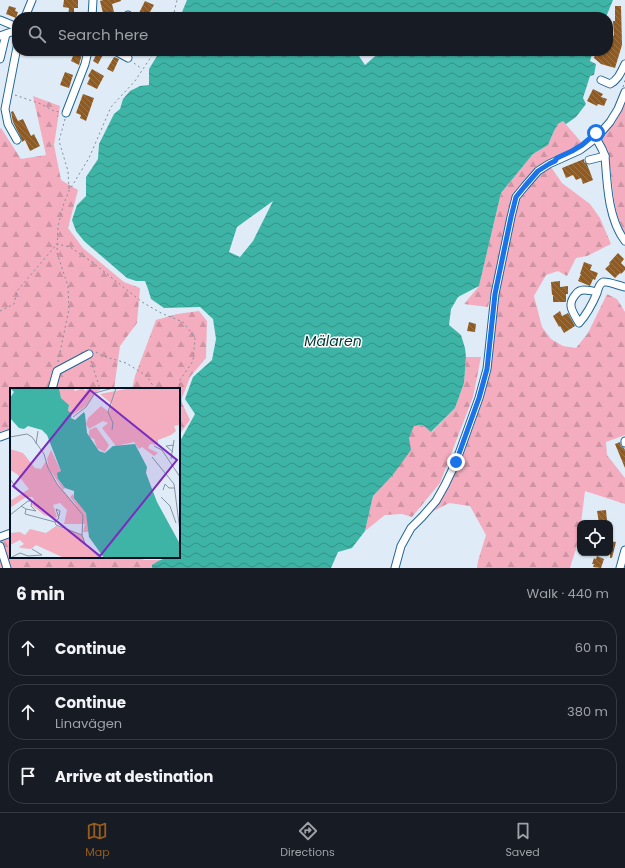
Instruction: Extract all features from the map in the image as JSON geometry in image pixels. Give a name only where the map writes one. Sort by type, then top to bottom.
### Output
[{"type":"street","points":[[27,12],[32,0]]},
{"type":"street","points":[[92,12],[93,0]]},
{"type":"street","points":[[0,20],[12,26]]},
{"type":"street","points":[[0,59],[3,35]]},
{"type":"street","points":[[15,56],[5,109],[8,124],[17,140]]},
{"type":"street","points":[[66,113],[87,56]]},
{"type":"street","points":[[124,56],[128,58]]},
{"type":"street","points":[[601,80],[610,84],[614,82],[621,73],[625,64]]},
{"type":"street","points":[[395,568],[401,546],[411,528],[436,501],[445,486],[456,462],[479,398],[487,369],[495,294],[516,197],[538,171],[549,164],[580,150],[596,138],[610,122],[618,109],[624,90]]},
{"type":"street","points":[[596,138],[605,156],[609,201],[612,215],[617,228],[625,241]]},
{"type":"street","points":[[589,160],[605,156]]},
{"type":"street","points":[[597,292],[584,290],[579,291],[572,299],[570,305],[579,323],[590,310],[597,292],[599,285],[603,282],[608,282],[625,287]]},
{"type":"street","points":[[52,388],[57,370],[89,354]]},
{"type":"street","points":[[0,437],[10,434]]},
{"type":"street","points":[[0,537],[10,533]]},
{"type":"street","points":[[0,546],[7,568]]},
{"type":"street","points":[[620,568],[625,550]]},
{"type":"path","points":[[174,12],[177,0]]},
{"type":"path","points":[[57,370],[69,309],[68,286],[57,253],[58,226],[64,203],[69,191],[89,158],[111,107],[135,81],[152,56]]},
{"type":"path","points":[[128,58],[143,69]]},
{"type":"path","points":[[624,90],[625,78]]},
{"type":"path","points":[[8,93],[40,104],[54,111],[66,113],[59,141],[68,171],[69,191]]},
{"type":"path","points":[[0,311],[14,304],[16,291],[57,244]]},
{"type":"path","points":[[57,244],[70,247],[92,262],[142,302],[161,314],[183,322],[195,338],[193,361],[180,380],[179,388]]},
{"type":"path","points":[[100,388],[89,354],[92,350],[103,356],[126,363],[147,376],[154,388]]},
{"type":"green space","points":[[33,96],[60,106],[54,145],[61,180],[78,190],[68,228],[83,248],[124,282],[140,288],[137,323],[120,346],[114,388],[10,388],[10,428],[0,432],[0,129],[1,128],[21,159],[46,155]]},
{"type":"green space","points":[[625,104],[625,233],[617,214],[607,153],[600,138],[615,123]]},
{"type":"green space","points":[[563,121],[582,143],[547,161],[529,176],[511,202],[488,307],[464,304],[479,286],[501,193],[533,154],[548,145],[558,124]]},
{"type":"green space","points":[[549,164],[562,183],[590,204],[600,218],[611,244],[587,256],[576,258],[567,276],[558,271],[546,275],[534,296],[542,327],[551,339],[563,346],[576,348],[588,333],[607,294],[617,299],[625,312],[625,435],[606,442],[607,455],[625,478],[625,504],[585,491],[581,520],[577,520],[577,544],[570,568],[477,568],[486,535],[470,506],[449,503],[422,517],[445,486],[479,398],[516,197]]},
{"type":"green space","points":[[199,311],[207,321],[206,358],[190,377],[182,398],[182,403],[190,420],[180,434],[180,388],[132,388],[135,376],[156,320],[177,314]]},
{"type":"green space","points":[[466,357],[481,357],[473,397],[440,483],[412,517],[402,514],[385,515],[365,531],[373,496],[392,476],[414,426],[423,425],[432,432],[455,408],[464,383]]},
{"type":"green space","points":[[10,533],[10,558],[138,558],[145,560],[160,560],[152,565],[152,568],[0,568],[0,537]]},
{"type":"water","points":[[187,0],[613,0],[608,12],[182,12]]},
{"type":"water","name":"Mälaren","points":[[157,56],[359,56],[365,65],[375,56],[592,56],[590,61],[596,64],[594,75],[590,76],[583,98],[586,104],[576,117],[566,124],[563,121],[558,124],[548,145],[533,154],[501,193],[479,286],[458,297],[451,309],[449,325],[461,335],[466,357],[464,383],[455,408],[431,432],[423,425],[414,426],[409,438],[411,450],[392,476],[373,496],[365,531],[352,548],[338,552],[331,568],[152,568],[152,565],[162,559],[180,558],[180,441],[195,414],[185,399],[193,377],[212,360],[216,339],[213,319],[200,307],[164,308],[151,299],[145,281],[136,281],[127,278],[84,241],[76,231],[72,220],[77,205],[86,196],[86,177],[98,159],[99,144],[114,114],[120,109],[123,99],[130,91],[140,86],[149,85],[149,69]],"holes":[[[273,201],[253,241],[240,257],[229,252],[237,227]]]},
{"type":"building","points":[[64,0],[78,0],[78,8],[74,8],[74,12],[69,12],[69,8],[63,7]]},
{"type":"building","points":[[121,0],[112,4],[114,12],[103,12],[100,1]]},
{"type":"building","points":[[145,1],[154,5],[150,12],[140,12]]},
{"type":"building","points":[[9,6],[16,8],[15,11],[18,12],[12,12],[12,16],[6,14]]},
{"type":"building","points":[[615,6],[621,6],[622,45],[615,68],[601,64],[594,58],[595,56],[613,56],[613,21],[615,21]]},
{"type":"building","points":[[73,56],[81,56],[79,65],[71,61]]},
{"type":"building","points":[[96,56],[102,56],[98,64],[93,61]]},
{"type":"building","points":[[114,57],[119,59],[113,72],[107,69]]},
{"type":"building","points":[[92,69],[104,76],[97,89],[87,84],[90,78],[88,76]]},
{"type":"building","points":[[65,72],[73,75],[69,88],[60,85]]},
{"type":"building","points":[[593,89],[603,94],[601,97],[607,99],[604,106],[598,104],[597,106],[587,101]]},
{"type":"building","points":[[83,94],[94,98],[86,121],[80,118],[81,115],[76,113]]},
{"type":"building","points":[[13,111],[18,121],[23,119],[31,136],[34,134],[40,146],[30,151],[25,140],[22,142],[13,122],[11,112]]},
{"type":"building","points":[[584,159],[593,180],[583,184],[581,178],[576,180],[573,175],[566,178],[562,168]]},
{"type":"building","points":[[618,253],[624,259],[621,263],[625,267],[625,270],[615,278],[605,269]]},
{"type":"building","points":[[584,262],[592,265],[590,270],[598,273],[590,286],[578,281]]},
{"type":"building","points":[[560,281],[560,287],[568,286],[566,302],[553,302],[551,282]]},
{"type":"building","points":[[560,311],[562,316],[568,313],[575,326],[564,333],[553,316]]},
{"type":"building","points":[[469,322],[476,324],[475,332],[467,331]]},
{"type":"building","points":[[620,442],[621,446],[625,450],[625,468],[615,444]]},
{"type":"building","points":[[606,510],[607,520],[598,520],[597,511]]},
{"type":"building","points":[[613,542],[616,542],[613,554]]},
{"type":"building","points":[[597,556],[604,559],[601,568],[593,567],[594,564],[592,564],[594,558],[596,559]]},
{"type":"route","points":[[456,462],[479,398],[487,369],[495,294],[516,197],[538,171],[555,161],[557,158],[582,145],[596,133]]}]
